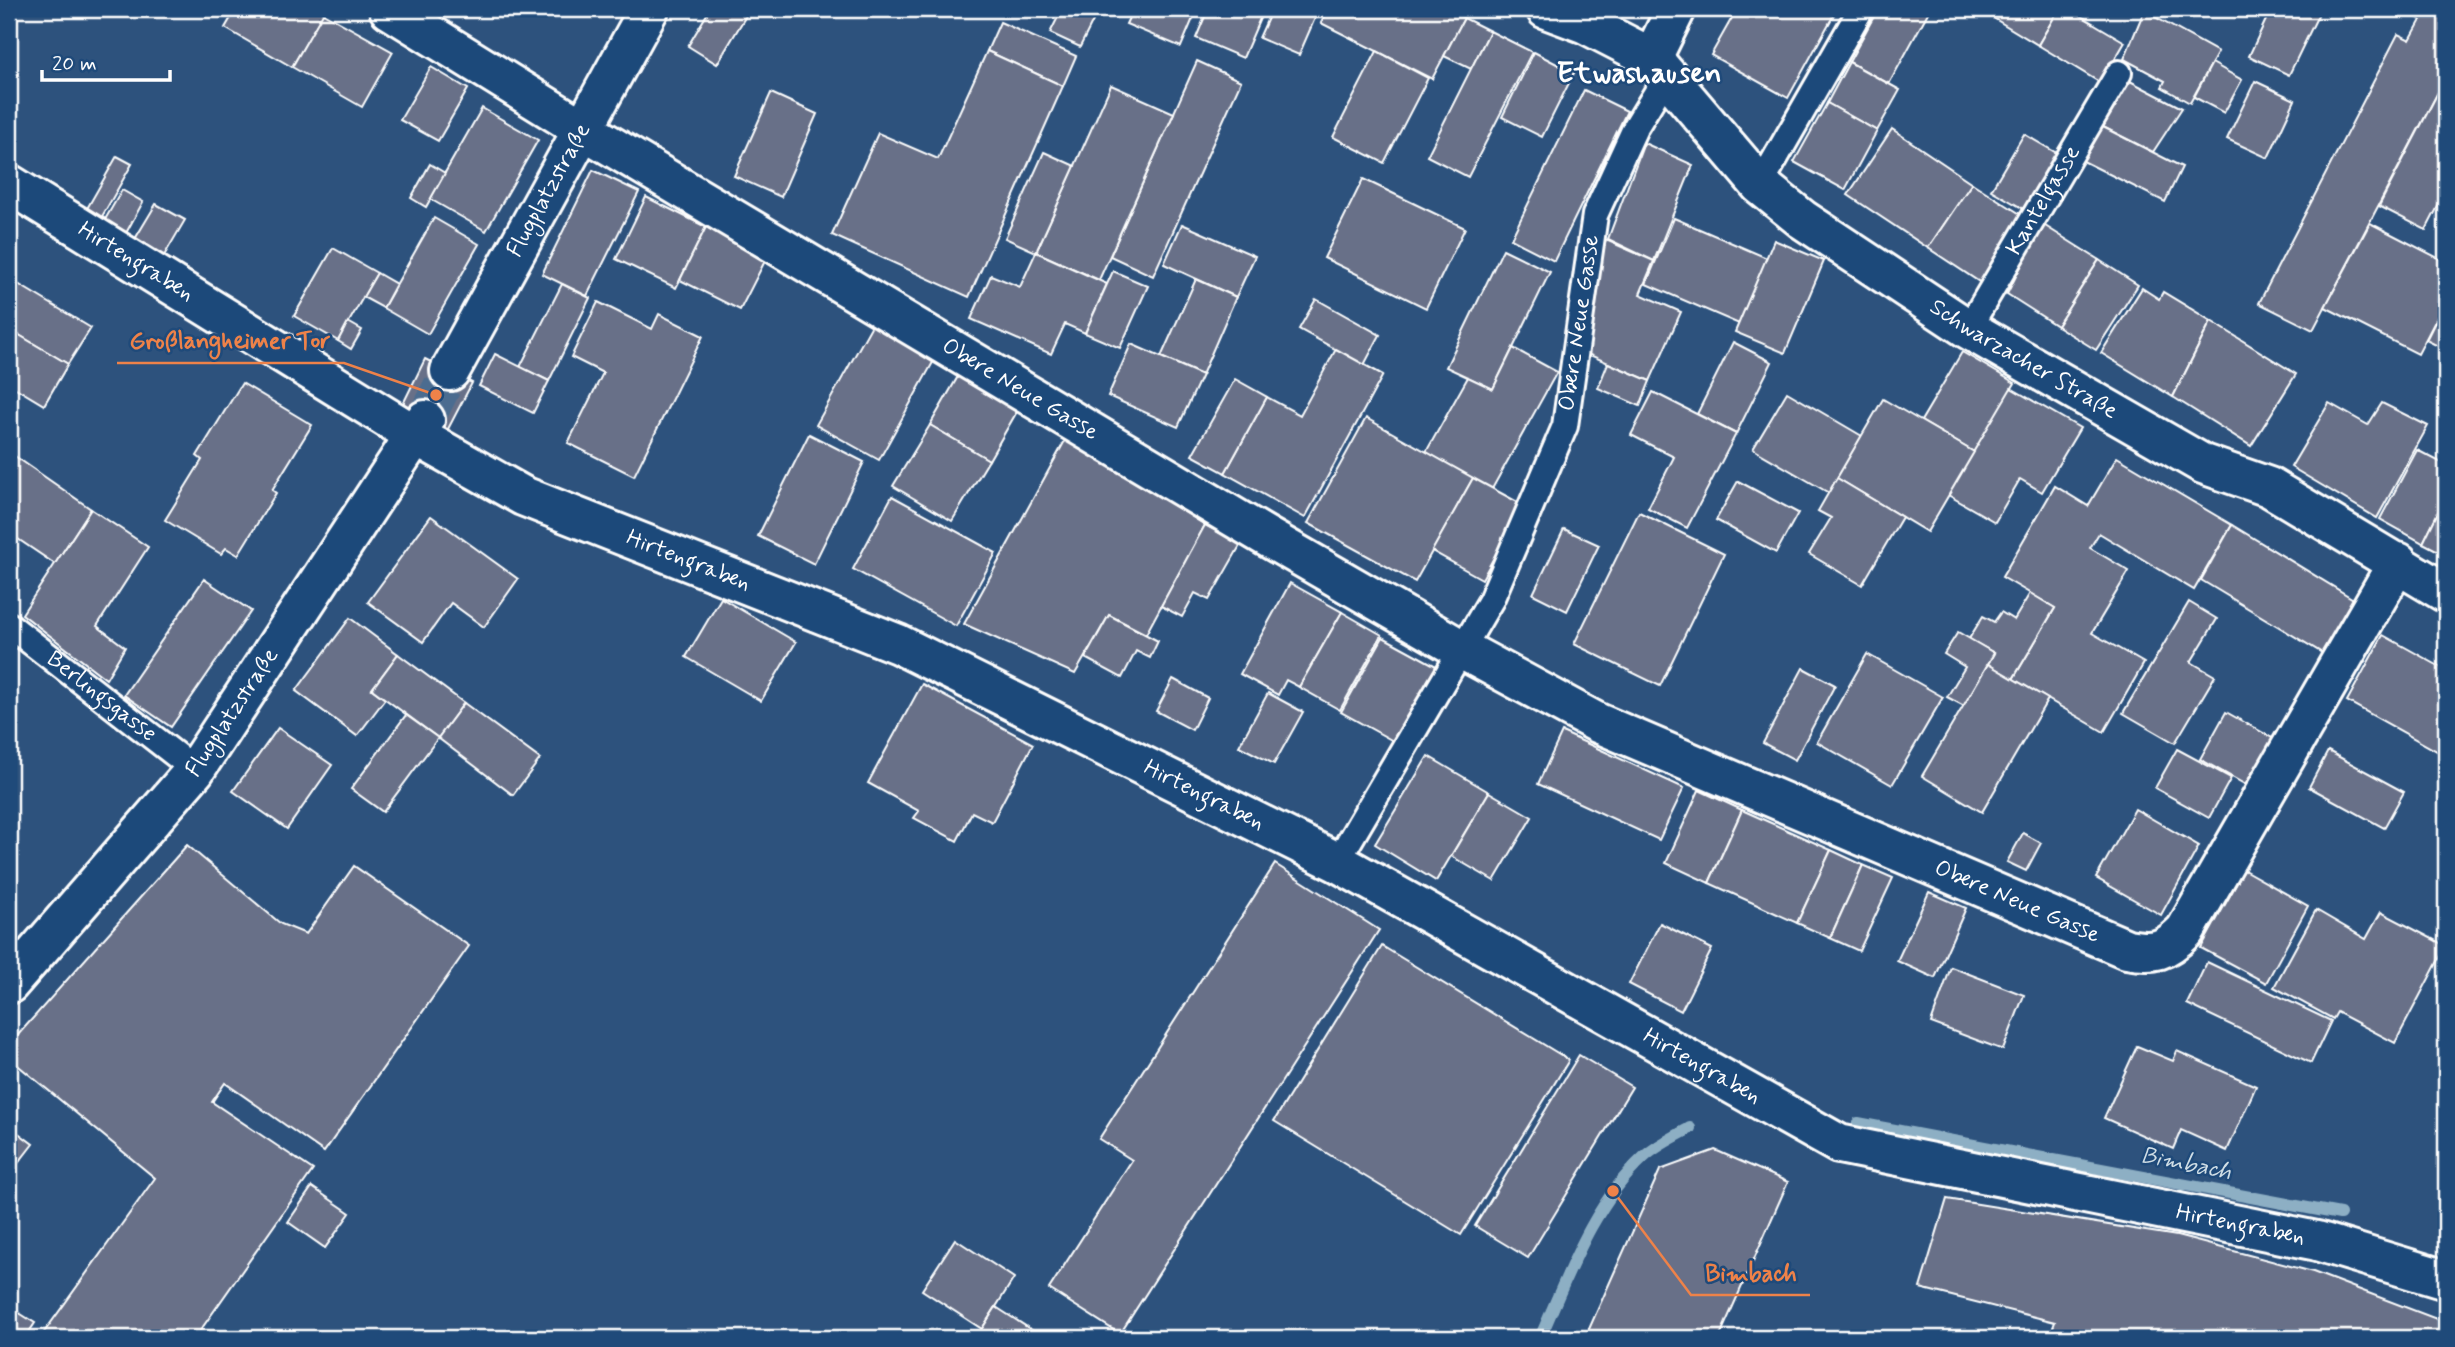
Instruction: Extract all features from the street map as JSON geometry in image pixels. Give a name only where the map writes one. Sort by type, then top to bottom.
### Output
[{"type":"street","name":"Obere Neue Gasse","points":[[389,9],[581,128],[1267,537],[1461,649],[1598,723],[2115,943],[2147,953],[2170,946],[2185,931],[2398,562]]},
{"type":"street","name":"Flugplatzstraße","points":[[450,371],[581,128],[649,9]]},
{"type":"street","name":"Schwarzacher Straße","points":[[1546,9],[1586,23],[1659,68],[1760,185],[1802,219],[1968,329],[2203,464],[2269,487],[2446,593]]},
{"type":"street","points":[[1659,68],[1676,9]]},
{"type":"street","name":"Hirtengraben","points":[[9,184],[420,428],[523,496],[898,644],[1337,862],[1839,1144],[2317,1241],[2446,1280]]},
{"type":"street","name":"Flugplatzstraße","points":[[9,984],[195,769],[420,428]]},
{"type":"lane","points":[[1760,185],[1861,9]]},
{"type":"lane","name":"Obere Neue Gasse","points":[[1337,862],[1491,600],[1565,426],[1595,215],[1659,68]]},
{"type":"lane","name":"Kantelgasse","points":[[1968,329],[2119,73]]},
{"type":"lane","name":"Berlingsgasse","points":[[9,625],[195,769]]},
{"type":"building","points":[[236,9],[326,9],[292,67],[225,28]]},
{"type":"building","points":[[710,9],[750,9],[717,64],[688,46]]},
{"type":"building","points":[[1062,9],[1079,9],[1095,17],[1080,47],[1050,33]]},
{"type":"building","points":[[1133,9],[1197,9],[1181,47],[1126,24]]},
{"type":"building","points":[[1208,9],[1264,9],[1243,58],[1196,38]]},
{"type":"building","points":[[1272,9],[1319,9],[1299,55],[1259,38]]},
{"type":"building","points":[[1328,9],[1446,9],[1464,18],[1432,79],[1321,23]]},
{"type":"building","points":[[1737,9],[1837,9],[1788,98],[1711,55]]},
{"type":"building","points":[[1878,9],[1930,9],[1889,84],[1849,62]]},
{"type":"building","points":[[1994,9],[2059,9],[2038,45],[1990,16]]},
{"type":"building","points":[[2059,9],[2069,9],[2125,42],[2101,83],[2038,45]]},
{"type":"building","points":[[2271,9],[2321,9],[2289,75],[2249,56]]},
{"type":"building","points":[[2402,9],[2446,9],[2446,77],[2313,330],[2259,303],[2398,34],[2410,40],[2421,20]]},
{"type":"building","points":[[2144,11],[2218,52],[2190,103],[2162,87],[2165,81],[2124,59]]},
{"type":"building","points":[[323,13],[393,52],[362,107],[292,67]]},
{"type":"building","points":[[1464,18],[1490,31],[1471,69],[1444,56]]},
{"type":"building","points":[[1000,22],[1076,56],[1063,86],[987,51]]},
{"type":"building","points":[[1490,31],[1532,52],[1468,177],[1427,156]]},
{"type":"building","points":[[987,51],[1063,86],[969,297],[832,235],[878,133],[938,159]]},
{"type":"building","points":[[1377,51],[1428,78],[1384,163],[1333,137]]},
{"type":"building","points":[[1534,52],[1574,73],[1542,137],[1502,117]]},
{"type":"building","points":[[1197,61],[1241,81],[1153,276],[1110,256]]},
{"type":"building","points":[[1849,62],[1900,90],[1877,131],[1827,103]]},
{"type":"building","points":[[2212,63],[2242,80],[2224,113],[2194,97]]},
{"type":"building","points":[[431,67],[468,89],[438,141],[400,120]]},
{"type":"building","points":[[2446,77],[2446,191],[2426,230],[2379,206]]},
{"type":"building","points":[[2128,80],[2182,108],[2153,152],[2099,125]]},
{"type":"building","points":[[2255,81],[2295,100],[2268,158],[2227,139]]},
{"type":"building","points":[[1111,85],[1174,113],[1099,280],[1036,252]]},
{"type":"building","points":[[1584,90],[1627,111],[1554,261],[1511,239]]},
{"type":"building","points":[[771,93],[817,114],[781,197],[734,176]]},
{"type":"building","points":[[1827,103],[1877,131],[1845,190],[1794,162]]},
{"type":"building","points":[[482,108],[538,140],[486,231],[430,199]]},
{"type":"building","points":[[2099,125],[2182,167],[2165,202],[2079,159]]},
{"type":"building","points":[[1892,129],[1972,183],[1928,248],[1848,195]]},
{"type":"building","points":[[2024,134],[2060,155],[2027,211],[1991,190]]},
{"type":"building","points":[[1644,143],[1693,165],[1654,261],[1608,239]]},
{"type":"building","points":[[1044,152],[1075,166],[1036,252],[1005,238]]},
{"type":"building","points":[[117,156],[132,164],[100,220],[85,212]]},
{"type":"building","points":[[430,164],[445,173],[426,207],[411,198]]},
{"type":"building","points":[[593,170],[639,192],[587,296],[542,274]]},
{"type":"building","points":[[1363,179],[1465,228],[1426,308],[1324,258]]},
{"type":"building","points":[[1972,183],[2025,217],[1981,283],[1928,248]]},
{"type":"building","points":[[122,190],[143,202],[125,235],[103,223]]},
{"type":"building","points":[[646,197],[706,227],[676,288],[616,259]]},
{"type":"building","points":[[156,204],[185,220],[161,261],[132,244]]},
{"type":"building","points":[[434,218],[479,244],[428,334],[383,308]]},
{"type":"building","points":[[1674,218],[1767,258],[1739,324],[1646,284]]},
{"type":"building","points":[[2370,223],[2446,262],[2446,300],[2418,354],[2325,307]]},
{"type":"building","points":[[1182,224],[1255,256],[1236,297],[1164,264]]},
{"type":"building","points":[[2042,224],[2099,260],[2057,326],[2007,294]]},
{"type":"building","points":[[706,227],[767,257],[740,310],[680,280]]},
{"type":"building","points":[[1606,240],[1654,261],[1640,294],[1681,312],[1650,381],[1578,350]]},
{"type":"building","points":[[1774,240],[1824,261],[1785,353],[1735,332]]},
{"type":"building","points":[[333,248],[377,273],[338,341],[294,316]]},
{"type":"building","points":[[1503,249],[1550,272],[1493,389],[1446,367]]},
{"type":"building","points":[[1036,252],[1107,284],[1085,333],[1065,324],[1051,354],[971,319],[991,275],[1020,287]]},
{"type":"building","points":[[2099,260],[2138,285],[2096,350],[2057,326]]},
{"type":"building","points":[[1113,271],[1148,286],[1120,348],[1085,333]]},
{"type":"building","points":[[377,273],[396,284],[383,308],[363,297]]},
{"type":"building","points":[[1196,279],[1236,297],[1202,375],[1161,357]]},
{"type":"building","points":[[13,281],[91,328],[68,364],[9,329],[9,288]]},
{"type":"building","points":[[562,284],[590,298],[549,381],[520,367]]},
{"type":"building","points":[[2142,288],[2159,299],[2163,292],[2211,321],[2173,397],[2101,353]]},
{"type":"building","points":[[1316,299],[1380,335],[1364,365],[1299,329]]},
{"type":"building","points":[[2446,300],[2446,350],[2426,340]]},
{"type":"building","points":[[598,302],[652,329],[659,314],[703,336],[634,476],[568,443],[603,373],[571,357]]},
{"type":"building","points":[[2211,321],[2296,374],[2251,446],[2173,397]]},
{"type":"building","points":[[348,322],[362,330],[351,349],[338,341]]},
{"type":"building","points":[[873,323],[936,357],[879,460],[816,425]]},
{"type":"building","points":[[9,329],[68,364],[44,405],[9,384]]},
{"type":"building","points":[[1733,342],[1772,362],[1736,434],[1697,414]]},
{"type":"building","points":[[1131,344],[1202,375],[1178,427],[1108,396]]},
{"type":"building","points":[[1513,348],[1557,372],[1492,489],[1426,452],[1468,377],[1493,389]]},
{"type":"building","points":[[1336,349],[1383,375],[1305,518],[1225,473],[1267,397],[1300,415]]},
{"type":"building","points":[[1962,352],[2015,383],[1974,452],[1921,421]]},
{"type":"building","points":[[495,354],[549,381],[533,413],[479,386]]},
{"type":"building","points":[[425,359],[472,383],[447,431],[401,408]]},
{"type":"building","points":[[1608,363],[1650,381],[1640,406],[1598,388]]},
{"type":"building","points":[[960,373],[1019,408],[989,460],[930,425]]},
{"type":"building","points":[[1235,379],[1267,397],[1225,473],[1192,455]]},
{"type":"building","points":[[242,383],[312,425],[272,490],[276,493],[238,555],[226,548],[221,554],[165,520],[202,460],[197,456]]},
{"type":"building","points":[[2011,388],[2080,428],[2042,492],[2020,479],[1995,522],[1948,495]]},
{"type":"building","points":[[1653,392],[1736,434],[1687,528],[1648,508],[1674,457],[1631,435]]},
{"type":"building","points":[[1787,392],[1862,436],[1829,493],[1753,449]]},
{"type":"building","points":[[1883,399],[1974,452],[1927,532],[1837,478]]},
{"type":"building","points":[[2329,403],[2368,425],[2382,403],[2428,426],[2377,518],[2291,467]]},
{"type":"building","points":[[1366,418],[1473,478],[1415,582],[1308,523]]},
{"type":"building","points":[[930,425],[989,460],[952,521],[893,486]]},
{"type":"building","points":[[809,434],[864,462],[814,564],[758,536]]},
{"type":"building","points":[[1067,437],[1205,525],[1146,634],[1109,615],[1075,674],[964,624]]},
{"type":"building","points":[[2417,450],[2446,465],[2446,496],[2423,543],[2380,519]]},
{"type":"building","points":[[9,452],[91,509],[55,564],[9,533]]},
{"type":"building","points":[[2117,457],[2232,525],[2194,590],[2099,533],[2090,548],[2129,571],[2092,633],[2144,663],[2104,732],[2013,679],[2055,608],[2002,577],[2055,486],[2088,506]]},
{"type":"building","points":[[1473,478],[1523,505],[1482,579],[1432,551]]},
{"type":"building","points":[[1837,478],[1902,517],[1862,585],[1809,554],[1831,518],[1818,511]]},
{"type":"building","points":[[1738,481],[1798,513],[1776,553],[1716,520]]},
{"type":"building","points":[[892,496],[996,553],[956,626],[853,569]]},
{"type":"building","points":[[2446,496],[2446,555],[2423,543]]},
{"type":"building","points":[[91,509],[148,547],[97,626],[125,647],[106,679],[22,614]]},
{"type":"building","points":[[1639,512],[1724,554],[1660,686],[1574,644]]},
{"type":"building","points":[[431,516],[518,579],[484,627],[451,603],[423,642],[368,602]]},
{"type":"building","points":[[1205,525],[1241,544],[1209,600],[1195,593],[1182,617],[1161,606]]},
{"type":"building","points":[[2232,525],[2360,603],[2329,657],[2201,580]]},
{"type":"building","points":[[1564,529],[1599,545],[1567,611],[1533,594]]},
{"type":"building","points":[[204,579],[251,611],[171,727],[124,695]]},
{"type":"building","points":[[1290,583],[1342,612],[1299,687],[1286,680],[1278,695],[1240,674]]},
{"type":"building","points":[[2030,593],[2055,608],[2013,679],[1988,664],[1994,653],[1969,639],[1983,616],[1994,622],[2001,612],[2014,620]]},
{"type":"building","points":[[721,598],[796,642],[761,701],[686,657]]},
{"type":"building","points":[[2189,602],[2217,619],[2191,662],[2215,676],[2175,743],[2123,713]]},
{"type":"building","points":[[1342,612],[1382,635],[1340,710],[1299,687]]},
{"type":"building","points":[[1109,615],[1158,641],[1150,658],[1136,651],[1122,678],[1085,658]]},
{"type":"building","points":[[350,618],[398,654],[372,689],[385,699],[357,736],[296,691]]},
{"type":"building","points":[[1958,632],[1994,653],[1964,706],[1947,697],[1965,667],[1944,654]]},
{"type":"building","points":[[2383,635],[2446,670],[2446,756],[2347,701]]},
{"type":"building","points":[[1383,637],[1438,667],[1395,742],[1341,712]]},
{"type":"building","points":[[398,654],[464,703],[438,738],[372,689]]},
{"type":"building","points":[[1867,654],[1943,697],[1892,785],[1817,742]]},
{"type":"building","points":[[1988,664],[2048,699],[1982,812],[1922,776]]},
{"type":"building","points":[[1803,668],[1835,685],[1795,760],[1763,743]]},
{"type":"building","points":[[1173,679],[1208,698],[1192,730],[1156,711]]},
{"type":"building","points":[[922,684],[1033,744],[992,822],[972,812],[957,841],[914,818],[919,811],[868,783]]},
{"type":"building","points":[[1268,693],[1303,712],[1274,764],[1239,746]]},
{"type":"building","points":[[464,703],[540,759],[513,795],[438,738]]},
{"type":"building","points":[[2226,712],[2281,743],[2255,790],[2200,759]]},
{"type":"building","points":[[406,715],[438,738],[383,812],[351,789]]},
{"type":"building","points":[[278,728],[332,765],[287,829],[233,791]]},
{"type":"building","points":[[1562,732],[1684,788],[1659,840],[1538,784]]},
{"type":"building","points":[[2177,749],[2231,778],[2209,818],[2155,788]]},
{"type":"building","points":[[2328,751],[2404,792],[2384,828],[2309,787]]},
{"type":"building","points":[[1428,756],[1489,792],[1436,881],[1375,844]]},
{"type":"building","points":[[1699,790],[1742,810],[1709,883],[1666,863]]},
{"type":"building","points":[[1489,792],[1532,817],[1494,881],[1451,856]]},
{"type":"building","points":[[2135,809],[2199,846],[2161,915],[2096,878]]},
{"type":"building","points":[[1742,810],[1831,850],[1797,923],[1709,883]]},
{"type":"building","points":[[2023,833],[2041,843],[2026,871],[2007,862]]},
{"type":"building","points":[[187,845],[281,924],[306,934],[354,866],[469,946],[324,1152],[225,1083],[212,1102],[313,1170],[195,1338],[40,1338],[155,1178],[9,1058],[9,1045]]},
{"type":"building","points":[[1831,850],[1863,865],[1830,938],[1797,923]]},
{"type":"building","points":[[1275,864],[1379,930],[1120,1334],[1049,1289],[1132,1160],[1099,1139]]},
{"type":"building","points":[[1863,865],[1893,878],[1859,951],[1830,938]]},
{"type":"building","points":[[2244,870],[2308,906],[2266,983],[2201,948]]},
{"type":"building","points":[[1929,892],[1966,908],[1935,978],[1897,961]]},
{"type":"building","points":[[2316,910],[2366,939],[2381,912],[2446,946],[2395,1043],[2337,1012],[2333,1019],[2274,987]]},
{"type":"building","points":[[1660,923],[1712,949],[1681,1011],[1629,984]]},
{"type":"building","points":[[1382,946],[1569,1060],[1461,1235],[1274,1121]]},
{"type":"building","points":[[2207,962],[2331,1021],[2311,1063],[2187,1004]]},
{"type":"building","points":[[1951,967],[2024,995],[2003,1050],[1931,1023]]},
{"type":"building","points":[[2137,1046],[2173,1061],[2177,1051],[2256,1086],[2227,1151],[2181,1130],[2173,1149],[2104,1118]]},
{"type":"building","points":[[1579,1055],[1632,1087],[1528,1258],[1475,1226]]},
{"type":"building","points":[[9,1126],[33,1144],[9,1175]]},
{"type":"building","points":[[1715,1150],[1788,1182],[1719,1338],[1585,1338],[1660,1170]]},
{"type":"building","points":[[312,1187],[350,1213],[325,1248],[288,1222]]},
{"type":"building","points":[[1947,1199],[2177,1236],[2313,1272],[2442,1321],[2435,1338],[2049,1338],[2055,1322],[1920,1288]]},
{"type":"building","points":[[955,1239],[1014,1278],[982,1329],[922,1290]]},
{"type":"building","points":[[996,1307],[1044,1338],[976,1338]]},
{"type":"building","points":[[13,1309],[35,1323],[25,1338],[9,1338],[9,1314]]},
{"type":"waterway","name":"Bimbach","points":[[1858,1123],[2340,1214]]},
{"type":"waterway","name":"Bimbach","points":[[1540,1338],[1583,1241],[1610,1196],[1644,1157],[1690,1128]]},
{"type":"tunnel","points":[[425,420],[450,371]]},
{"type":"place","name":"Großlangheimer Tor","points":[[436,395]]},
{"type":"place","name":"Bimbach","points":[[1613,1191]]},
{"type":"district","name":"Etwashausen","points":[[1639,73]]}]
